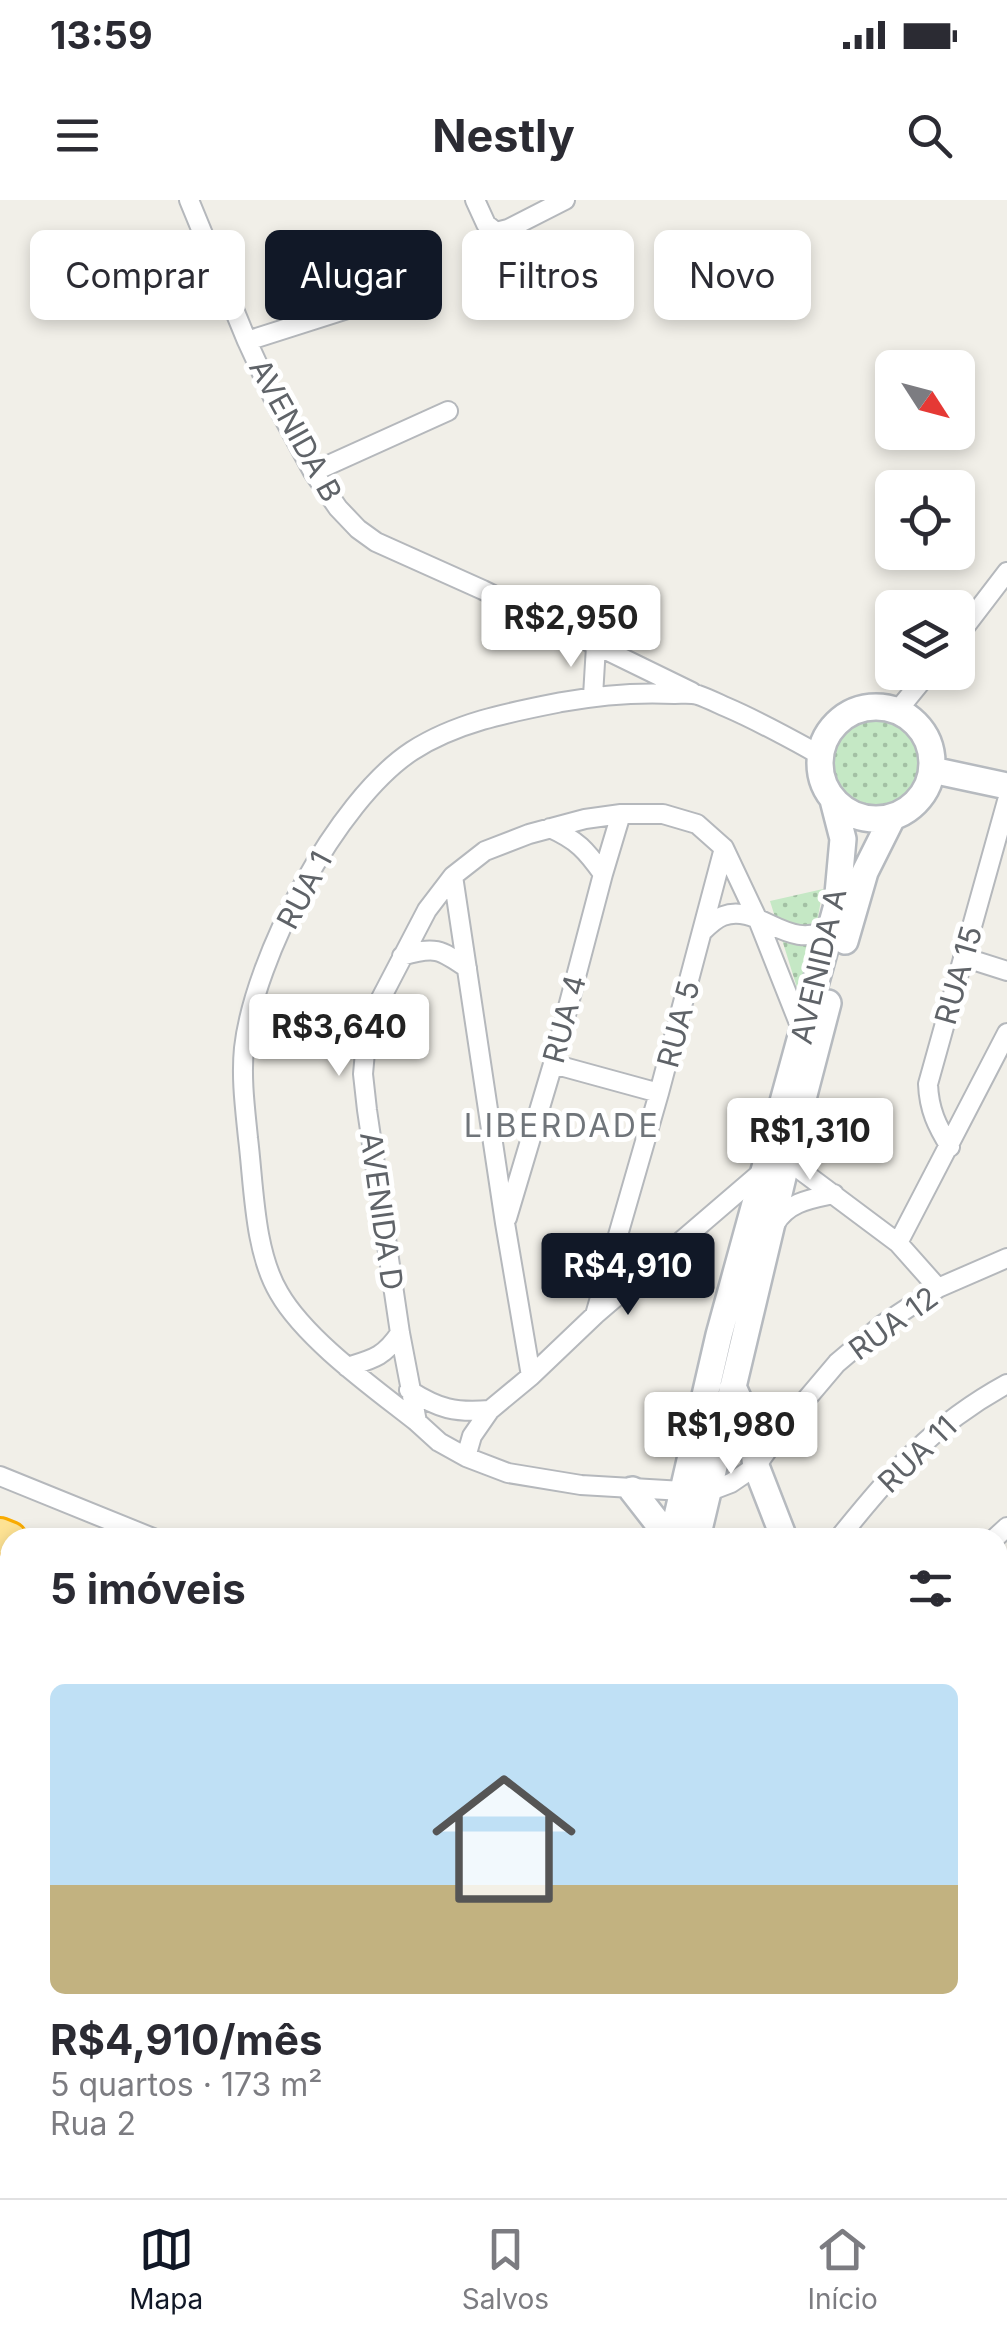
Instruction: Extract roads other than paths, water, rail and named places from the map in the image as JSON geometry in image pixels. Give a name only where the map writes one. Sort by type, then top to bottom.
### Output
[{"type":"street","name":"AVENIDA B","points":[[189,200],[276,404],[313,472],[358,529],[376,542],[696,694]]},
{"type":"street","points":[[475,200],[486,224],[496,232],[565,200]]},
{"type":"street","points":[[247,342],[313,320]]},
{"type":"street","points":[[313,472],[448,411]]},
{"type":"street","points":[[975,614],[1007,572]]},
{"type":"street","points":[[593,696],[596,646]]},
{"type":"street","points":[[898,710],[914,690]]},
{"type":"street","name":"RUA 1","points":[[417,1422],[347,1366],[304,1325],[279,1294],[267,1268],[260,1235],[242,1083],[244,1046],[266,961],[317,860],[372,784],[412,751],[459,727],[505,713],[593,696],[696,694],[762,722],[820,755]]},
{"type":"street","points":[[862,708],[898,710],[913,719],[932,749],[929,784],[920,799],[892,818],[860,818],[845,811],[825,788],[820,755],[824,743],[832,727],[862,708]]},
{"type":"street","points":[[932,770],[1007,786]]},
{"type":"street","name":"AVENIDA A","points":[[700,1528],[770,1230],[777,1163],[802,1032],[836,906],[843,840],[833,800]]},
{"type":"street","name":"RUA 15","points":[[950,1147],[934,1122],[928,1084],[1007,801]]},
{"type":"street","name":"AVENIDA D","points":[[417,1422],[400,1334],[362,1074],[366,1041],[378,1004],[402,956],[427,910],[454,876],[484,851],[550,828],[622,814],[663,814],[697,824],[724,848]]},
{"type":"street","name":"RUA 4","points":[[506,1223],[622,814]]},
{"type":"street","name":"AVENIDA A","points":[[674,1528],[719,1335],[777,1163],[865,872],[892,818]]},
{"type":"street","points":[[550,828],[588,852],[602,874]]},
{"type":"street","points":[[724,848],[758,920],[802,1032]]},
{"type":"street","name":"RUA 5","points":[[595,1315],[724,848]]},
{"type":"street","points":[[454,876],[531,1376]]},
{"type":"street","points":[[703,930],[724,916],[735,914],[810,937],[831,928]]},
{"type":"street","points":[[402,956],[434,948],[467,968]]},
{"type":"street","points":[[964,957],[1007,971]]},
{"type":"street","points":[[898,1243],[1007,1034]]},
{"type":"street","points":[[553,1064],[659,1093]]},
{"type":"street","points":[[466,1458],[472,1436],[490,1410],[595,1315],[777,1163],[834,1194],[898,1243],[938,1288]]},
{"type":"street","points":[[770,1230],[795,1203],[834,1194]]},
{"type":"street","name":"RUA 12","points":[[710,1490],[756,1466],[837,1363],[882,1326],[938,1288],[1007,1258]]},
{"type":"street","points":[[347,1366],[373,1360],[389,1350],[400,1334]]},
{"type":"street","name":"RUA 11","points":[[847,1528],[926,1440],[971,1404],[1007,1384]]},
{"type":"street","points":[[707,1386],[734,1389],[750,1424],[756,1466],[780,1528]]},
{"type":"street","points":[[409,1390],[434,1406],[462,1412],[490,1410]]},
{"type":"street","points":[[417,1422],[439,1442],[466,1458],[508,1474],[582,1485],[683,1492]]},
{"type":"street","points":[[0,1476],[128,1528]]},
{"type":"street","points":[[632,1490],[660,1528]]},
{"type":"district","name":"LIBERDADE","points":[[562,1125]]}]
